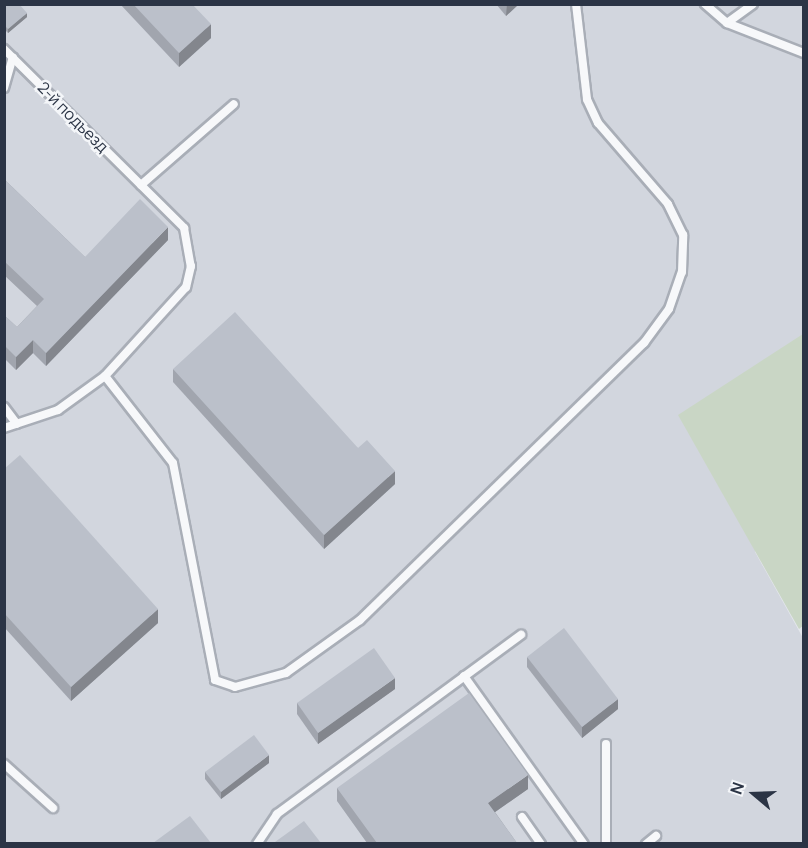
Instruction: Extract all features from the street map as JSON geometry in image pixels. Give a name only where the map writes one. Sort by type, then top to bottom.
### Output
[{"type":"lane","points":[[105,376],[173,463],[215,680],[235,687],[285,673],[360,620],[644,343],[669,309],[682,272],[683,235],[668,204],[598,123],[586,99],[576,4]]},
{"type":"lane","points":[[705,4],[727,23],[804,53]]},
{"type":"lane","points":[[727,23],[753,4]]},
{"type":"lane","name":"2-й подъезд","points":[[4,49],[184,228],[191,266],[186,287],[105,376],[58,410],[4,428]]},
{"type":"lane","points":[[4,88],[13,57]]},
{"type":"lane","points":[[141,185],[234,104]]},
{"type":"lane","points":[[4,407],[17,424]]},
{"type":"lane","points":[[257,843],[277,813],[521,635]]},
{"type":"lane","points":[[465,676],[584,843]]},
{"type":"lane","points":[[606,744],[606,843]]},
{"type":"lane","points":[[4,764],[53,808]]},
{"type":"lane","points":[[522,817],[541,843]]},
{"type":"lane","points":[[646,843],[656,836]]},
{"type":"shaded area","points":[[5,5],[803,5],[803,336],[755,552],[803,638],[803,843],[5,844]]},
{"type":"green space","points":[[803,334],[804,625],[799,629],[678,415]]},
{"type":"building","points":[[8,4],[19,4],[27,13],[8,29],[4,25],[4,8]]},
{"type":"building","points":[[133,4],[192,4],[211,24],[179,53]]},
{"type":"building","points":[[4,179],[85,257],[140,199],[168,227],[46,353],[33,340],[16,357],[4,345],[4,315],[17,327],[44,299],[4,261]]},
{"type":"building","points":[[235,312],[358,448],[367,440],[395,471],[324,535],[173,369]]},
{"type":"building","points":[[20,455],[158,609],[71,687],[4,613],[4,469]]},
{"type":"building","points":[[564,628],[618,699],[582,727],[527,657]]},
{"type":"building","points":[[374,648],[395,678],[318,733],[297,703]]},
{"type":"building","points":[[469,693],[528,775],[488,803],[517,843],[377,843],[337,788]]},
{"type":"building","points":[[254,735],[269,755],[221,792],[205,772]]},
{"type":"building","points":[[190,816],[211,843],[153,843]]},
{"type":"building","points":[[304,821],[321,843],[275,842]]}]
